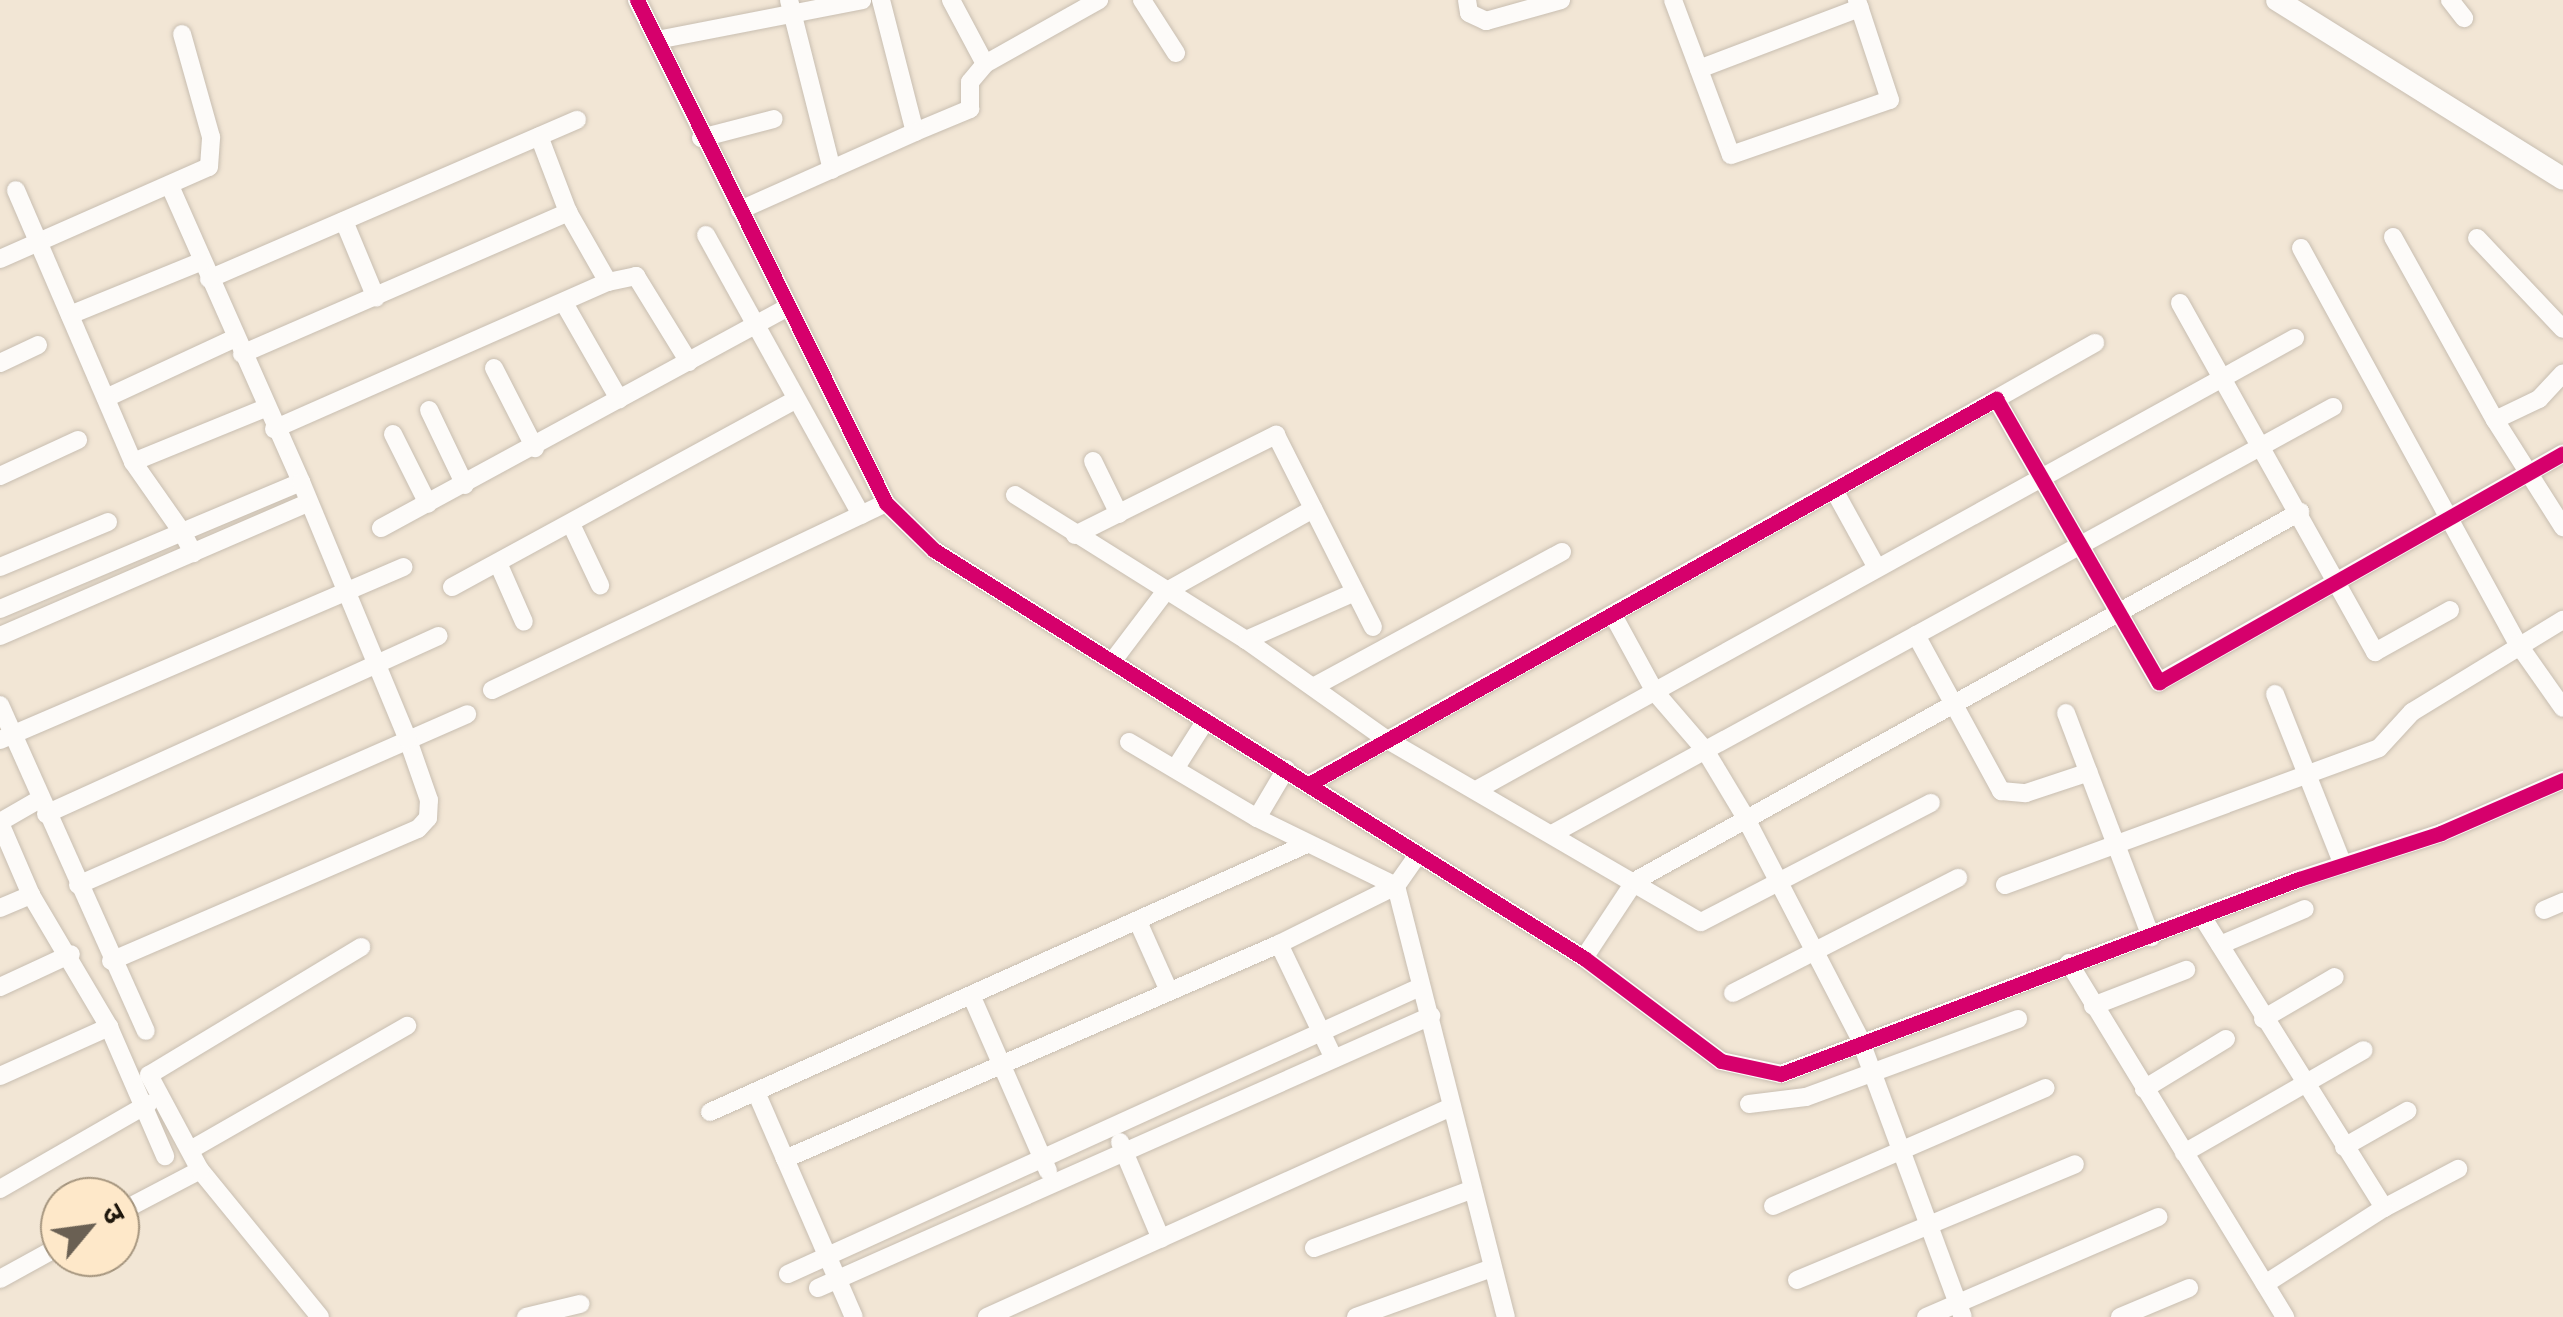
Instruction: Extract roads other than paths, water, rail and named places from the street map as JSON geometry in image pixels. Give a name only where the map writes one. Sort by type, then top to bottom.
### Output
[{"type":"street","points":[[637,0],[701,138],[740,210],[795,400],[873,510],[1112,662],[1198,731],[1280,781],[1309,784],[1408,870],[1420,986],[1431,1016],[1449,1108],[1506,1317]]},
{"type":"street","points":[[657,40],[791,8],[862,0]]},
{"type":"street","points":[[881,0],[915,132]]},
{"type":"street","points":[[740,210],[970,108],[970,82],[985,64],[1099,0]]},
{"type":"street","points":[[1142,0],[1176,53]]},
{"type":"street","points":[[1467,0],[1468,13],[1486,21],[1561,0]]},
{"type":"street","points":[[1674,0],[1699,69],[1731,155],[1890,100],[1858,4],[1699,69]]},
{"type":"street","points":[[2276,0],[2563,180]]},
{"type":"street","points":[[2450,0],[2464,18]]},
{"type":"street","points":[[960,5],[985,64]]},
{"type":"street","points":[[791,8],[832,170]]},
{"type":"street","points":[[0,259],[209,167],[214,155],[182,34]]},
{"type":"street","points":[[70,315],[344,221],[578,120]]},
{"type":"street","points":[[701,138],[774,120]]},
{"type":"street","points":[[539,136],[568,212],[608,282]]},
{"type":"street","points":[[112,962],[418,829],[428,818],[430,800],[408,740],[342,594],[300,482],[170,186]]},
{"type":"street","points":[[16,190],[133,462],[182,532],[192,553]]},
{"type":"street","points":[[106,398],[376,298],[568,212]]},
{"type":"street","points":[[344,221],[376,298]]},
{"type":"street","points":[[706,235],[773,317],[873,510]]},
{"type":"street","points":[[2392,238],[2527,476],[2563,527]]},
{"type":"street","points":[[2476,238],[2563,329]]},
{"type":"street","points":[[2301,248],[2518,644],[2563,708]]},
{"type":"street","points":[[274,429],[608,282],[636,276],[688,362]]},
{"type":"street","points":[[564,303],[619,399]]},
{"type":"street","points":[[2180,303],[2339,581],[2375,652],[2450,610]]},
{"type":"street","points":[[381,528],[773,317]]},
{"type":"street","points":[[1480,788],[2295,338]]},
{"type":"street","points":[[1309,784],[2095,343]]},
{"type":"street","points":[[0,363],[38,345]]},
{"type":"street","points":[[494,368],[535,448]]},
{"type":"street","points":[[2495,420],[2539,399],[2563,373]]},
{"type":"street","points":[[1996,399],[2159,682],[2563,453]]},
{"type":"street","points":[[452,587],[795,400]]},
{"type":"street","points":[[1554,833],[2333,406]]},
{"type":"street","points":[[133,462],[265,408]]},
{"type":"street","points":[[429,410],[464,485]]},
{"type":"street","points":[[393,434],[428,504]]},
{"type":"street","points":[[1075,536],[1276,434],[1372,627]]},
{"type":"street","points":[[0,476],[78,440]]},
{"type":"street","points":[[1093,460],[1119,514]]},
{"type":"street","points":[[0,610],[300,482]]},
{"type":"street","points":[[1834,490],[1877,568]]},
{"type":"street","points":[[1015,495],[1246,640],[1386,739],[1480,788],[1701,922],[1931,804]]},
{"type":"street","points":[[0,636],[308,503]]},
{"type":"street","points":[[1112,662],[1166,592],[1313,509]]},
{"type":"street","points":[[492,690],[873,510]]},
{"type":"street","points":[[1584,958],[1635,881],[1744,815],[2300,512]]},
{"type":"street","points":[[0,567],[108,522]]},
{"type":"street","points":[[570,524],[600,585]]},
{"type":"street","points":[[1315,686],[1562,552]]},
{"type":"street","points":[[498,563],[524,622]]},
{"type":"street","points":[[7,738],[403,567]]},
{"type":"street","points":[[1246,640],[1355,592]]},
{"type":"street","points":[[1613,615],[1655,692],[1705,750],[1816,951],[1867,1057],[1962,1310]]},
{"type":"street","points":[[2005,886],[2379,748],[2412,712],[2563,620]]},
{"type":"street","points":[[1916,634],[2001,790],[2026,793],[2088,772]]},
{"type":"street","points":[[165,1156],[150,1103],[72,954],[31,895],[0,822],[438,636]]},
{"type":"street","points":[[2275,694],[2342,864]]},
{"type":"street","points":[[0,705],[7,738],[43,806],[146,1031]]},
{"type":"street","points":[[78,885],[467,714]]},
{"type":"street","points":[[2066,714],[2152,937]]},
{"type":"street","points":[[1175,770],[1198,731]]},
{"type":"street","points":[[1129,742],[1307,844],[1408,870],[1584,958],[1721,1061],[1781,1074],[2018,1019]]},
{"type":"street","points":[[2211,931],[2342,864],[2440,833],[2563,780]]},
{"type":"street","points":[[1256,818],[1280,781]]},
{"type":"street","points":[[710,1112],[1139,924],[1307,844]]},
{"type":"street","points":[[785,1158],[1279,944],[1408,870]]},
{"type":"street","points":[[1733,993],[1958,878]]},
{"type":"street","points":[[0,908],[31,895]]},
{"type":"street","points":[[2544,910],[2563,902]]},
{"type":"street","points":[[1749,1104],[1806,1097],[1867,1057],[2152,937],[2211,931],[2305,909]]},
{"type":"street","points":[[1139,924],[1170,991]]},
{"type":"street","points":[[2211,931],[2304,1086],[2384,1208]]},
{"type":"street","points":[[1279,944],[1334,1059]]},
{"type":"street","points":[[320,1317],[200,1170],[192,1150],[150,1103],[149,1075],[361,947]]},
{"type":"street","points":[[0,987],[72,954]]},
{"type":"street","points":[[2093,1006],[2186,970]]},
{"type":"street","points":[[2074,973],[2285,1317]]},
{"type":"street","points":[[2263,1019],[2335,977]]},
{"type":"street","points":[[788,1274],[1420,986]]},
{"type":"street","points":[[972,997],[1052,1183]]},
{"type":"street","points":[[818,1288],[1431,1016]]},
{"type":"street","points":[[0,1076],[108,1026]]},
{"type":"street","points":[[192,1150],[406,1026]]},
{"type":"street","points":[[2144,1089],[2226,1038]]},
{"type":"street","points":[[2184,1153],[2364,1050]]},
{"type":"street","points":[[1773,1206],[2046,1088]]},
{"type":"street","points":[[756,1092],[854,1317]]},
{"type":"street","points":[[0,1189],[150,1103]]},
{"type":"street","points":[[987,1317],[1449,1108]]},
{"type":"street","points":[[2344,1147],[2407,1111]]},
{"type":"street","points":[[1114,1128],[1160,1239]]},
{"type":"street","points":[[1798,1280],[2075,1164]]},
{"type":"street","points":[[2265,1284],[2384,1208],[2458,1169]]},
{"type":"street","points":[[140,1202],[200,1170]]},
{"type":"street","points":[[1314,1248],[1471,1190]]},
{"type":"street","points":[[1926,1317],[1962,1310],[2158,1217]]},
{"type":"street","points":[[0,1279],[40,1257]]},
{"type":"street","points":[[1356,1317],[1492,1268]]},
{"type":"street","points":[[2120,1317],[2189,1288]]},
{"type":"street","points":[[526,1317],[580,1304]]}]
